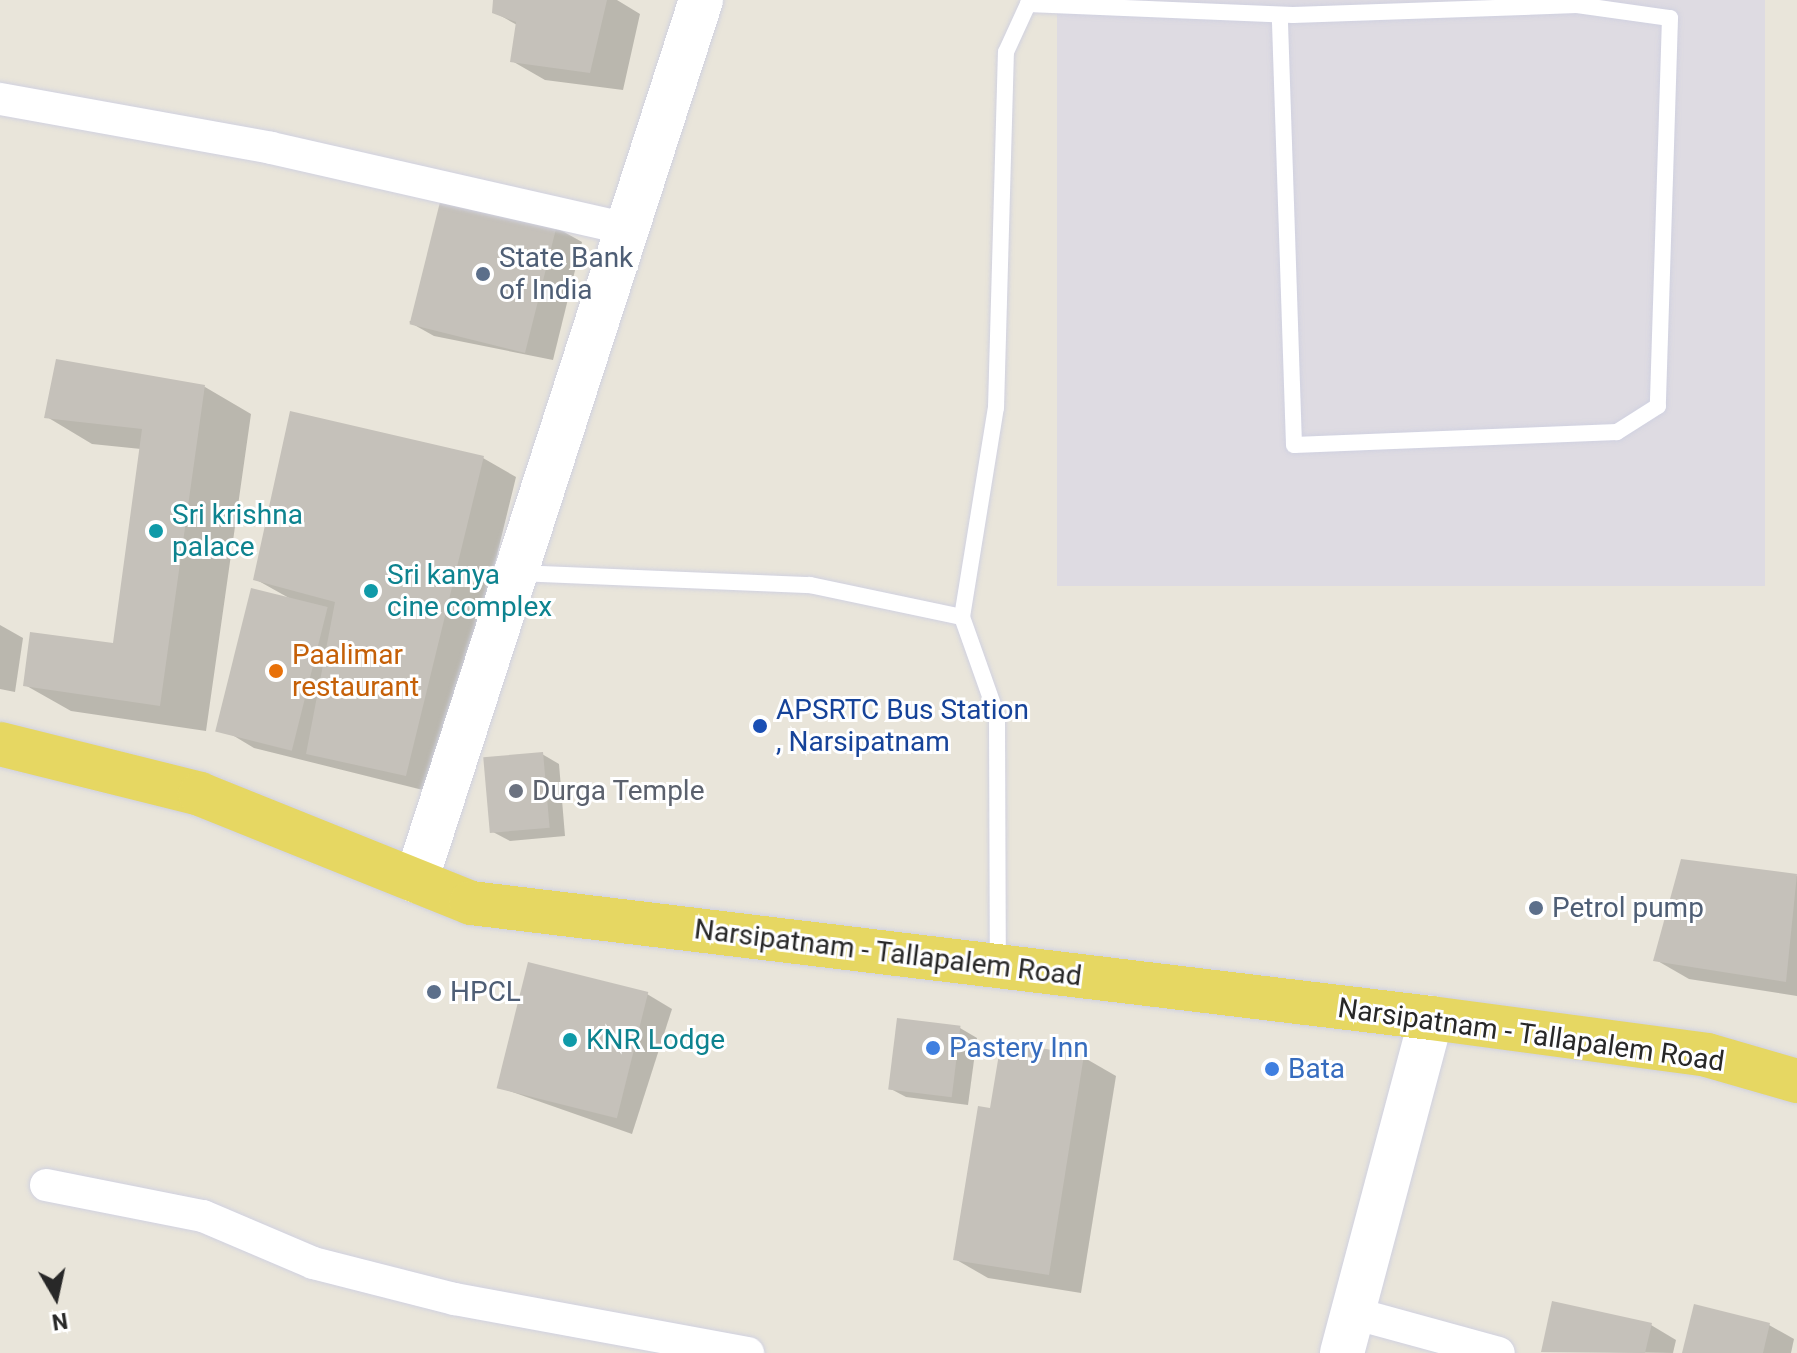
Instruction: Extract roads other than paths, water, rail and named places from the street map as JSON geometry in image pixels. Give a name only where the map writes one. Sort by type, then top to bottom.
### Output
[{"type":"main road","points":[[416,881],[701,0]]},
{"type":"main road","name":"Narsipatnam - Tallapalem Road","points":[[0,744],[200,794],[471,903],[1431,1018],[1707,1055],[1797,1081]]},
{"type":"main road","points":[[1348,1333],[1431,1018]]},
{"type":"street","points":[[0,99],[271,148],[627,229]]},
{"type":"street","points":[[46,1185],[203,1216],[313,1263],[454,1299],[748,1353]]},
{"type":"street","points":[[1348,1333],[1499,1353]]},
{"type":"lane","points":[[998,966],[997,716],[962,617],[996,408],[1006,52],[1028,4],[1280,15],[1577,5],[1670,18],[1658,406],[1617,432],[1294,445],[1280,15]]},
{"type":"lane","points":[[515,573],[810,585],[962,617]]},
{"type":"place","name":"State Bank of India","points":[[483,274]]},
{"type":"place","name":"Sri krishna palace","points":[[156,531]]},
{"type":"place","name":"Sri kanya cine complex","points":[[371,591]]},
{"type":"place","name":"Paalimar restaurant","points":[[276,671]]},
{"type":"place","name":"APSRTC Bus Station , Narsipatnam","points":[[760,726]]},
{"type":"place","name":"Durga Temple","points":[[516,791]]},
{"type":"place","name":"Petrol pump","points":[[1536,908]]},
{"type":"place","name":"HPCL","points":[[434,992]]},
{"type":"place","name":"KNR Lodge","points":[[570,1040]]},
{"type":"place","name":"Pastery Inn","points":[[933,1048]]},
{"type":"place","name":"Bata","points":[[1272,1069]]}]
